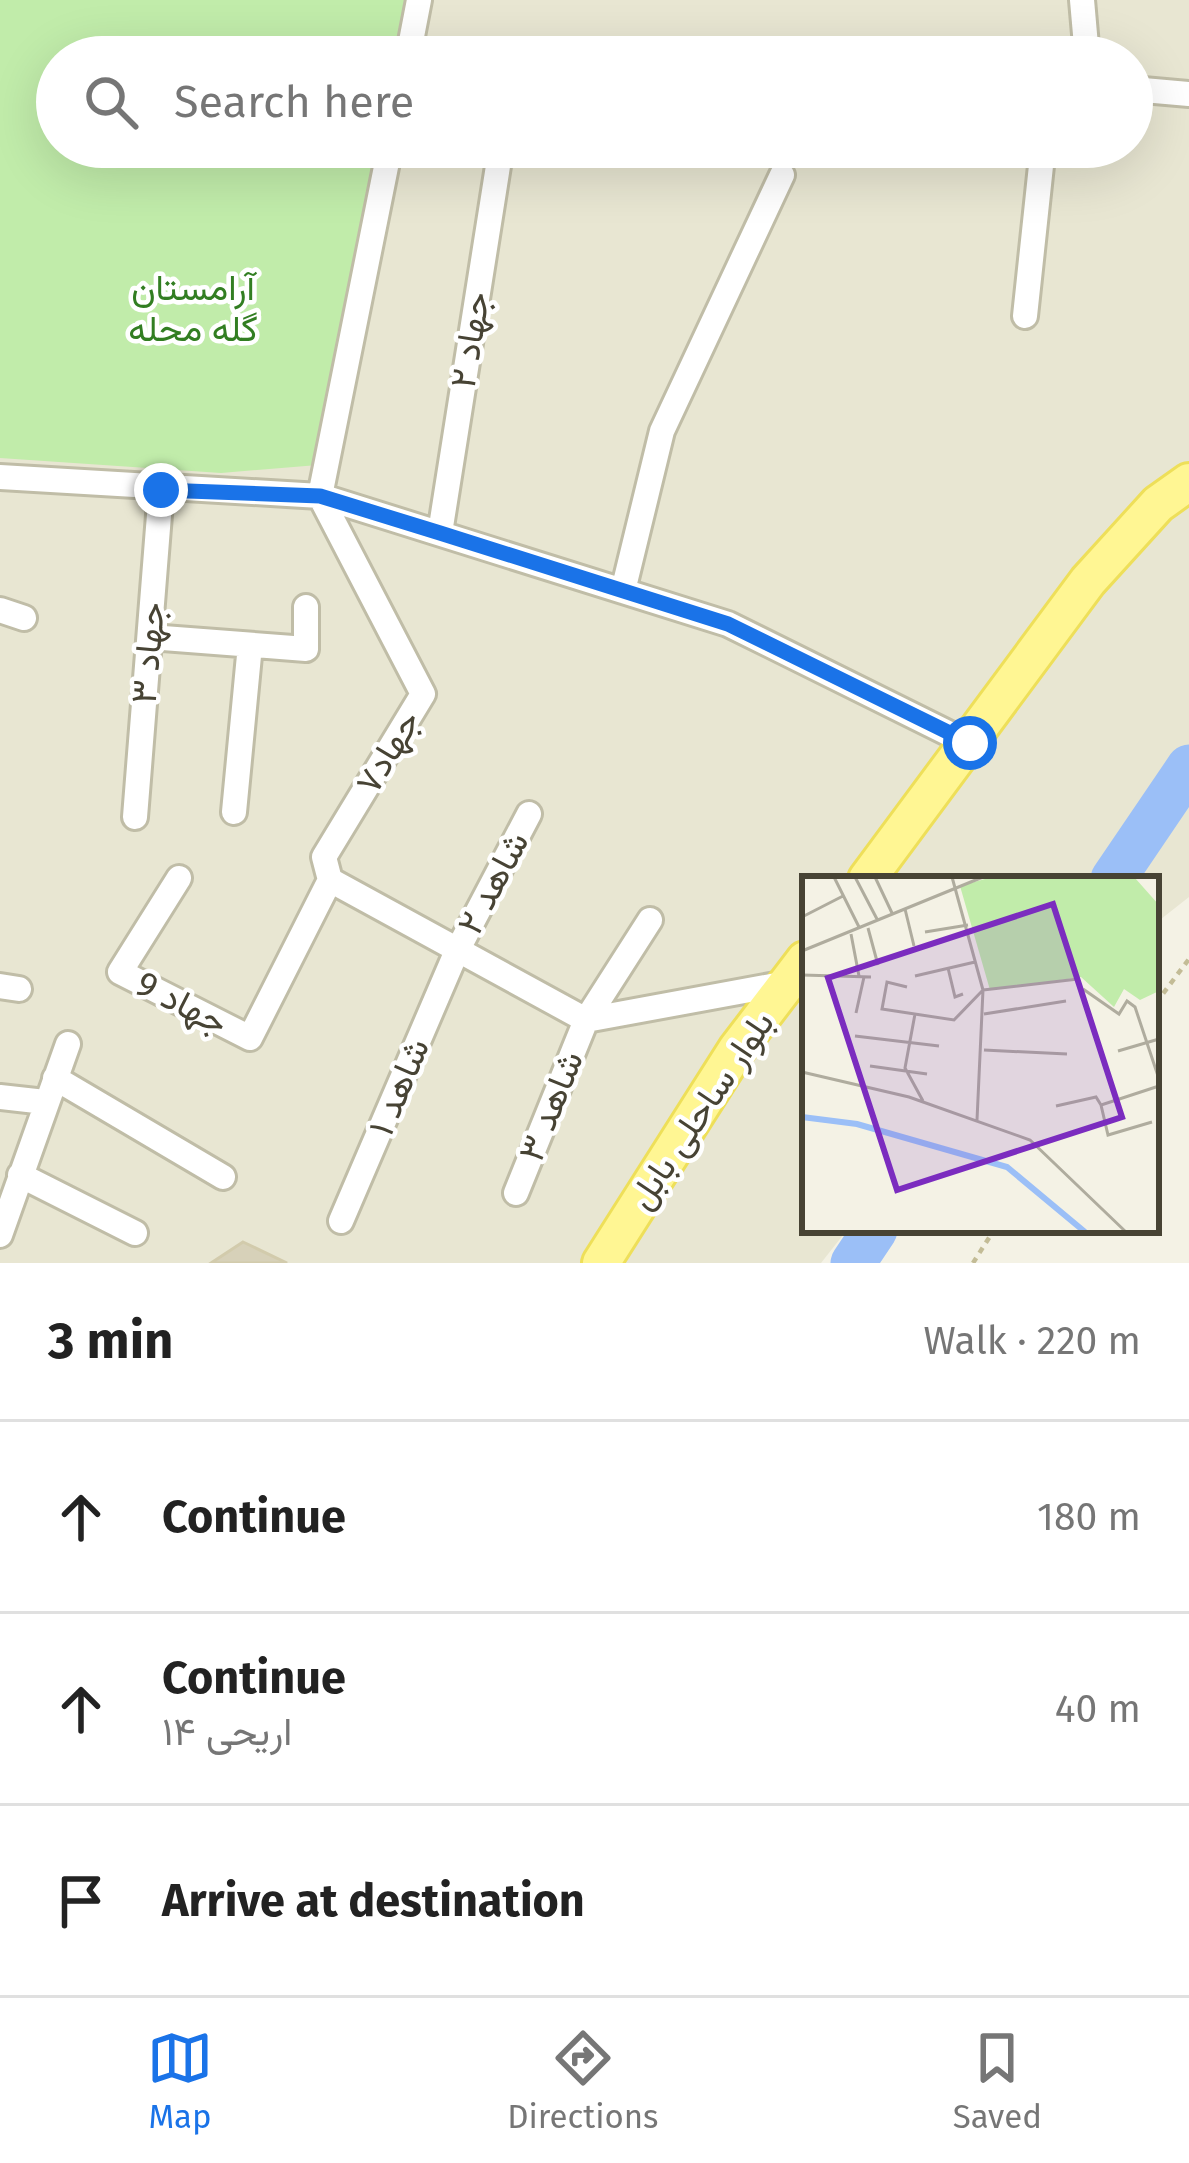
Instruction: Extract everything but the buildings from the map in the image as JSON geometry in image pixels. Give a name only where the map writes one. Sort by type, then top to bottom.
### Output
[{"type":"main road","points":[[869,876],[1088,580],[1158,505],[1189,482]]},
{"type":"main road","name":"بلوار ساحلی بابل","points":[[601,1263],[737,1049],[796,972]]},
{"type":"street","points":[[411,36],[419,0]]},
{"type":"street","points":[[1082,0],[1085,36]]},
{"type":"street","points":[[1153,91],[1189,94]]},
{"type":"street","points":[[320,496],[386,168]]},
{"type":"street","name":"جهاد ۲","points":[[440,533],[498,168]]},
{"type":"street","points":[[1025,316],[1040,168]]},
{"type":"street","points":[[623,591],[662,431],[782,175]]},
{"type":"street","points":[[0,477],[320,496],[728,624],[970,743]]},
{"type":"street","name":"جهاد ۳","points":[[135,817],[161,490]]},
{"type":"street","name":"جهاد۷","points":[[320,496],[423,694],[324,856],[330,880]]},
{"type":"street","points":[[149,637],[306,649],[307,607]]},
{"type":"street","points":[[234,812],[250,645]]},
{"type":"street","name":"شاهد ۲","points":[[456,953],[529,814]]},
{"type":"street","name":"جهاد 9","points":[[179,878],[120,972],[250,1038],[330,880]]},
{"type":"street","points":[[330,880],[586,1020],[796,972]]},
{"type":"street","name":"شاهد ۳","points":[[516,1193],[586,1020],[650,920]]},
{"type":"street","name":"شاهد ۱","points":[[341,1221],[456,953]]},
{"type":"street","points":[[0,1235],[68,1044]]},
{"type":"street","points":[[0,1096],[50,1090],[223,1178]]},
{"type":"street","points":[[20,1175],[135,1233]]},
{"type":"path","points":[[1159,1000],[1189,959]]},
{"type":"path","points":[[974,1263],[992,1233]]},
{"type":"shaded area","points":[[0,0],[1189,0],[1189,897],[1159,921],[1159,876],[802,876],[802,1233],[845,1233],[821,1263],[0,1263]]},
{"type":"green space","name":"آرامستان گله محله","points":[[0,0],[412,0],[406,36],[36,36],[36,168],[382,168],[330,464],[221,473],[0,458]]},
{"type":"waterway","points":[[1115,876],[1189,767]]},
{"type":"waterway","points":[[853,1263],[873,1233]]},
{"type":"route","points":[[161,490],[320,496],[440,533],[728,624],[970,743]]}]
